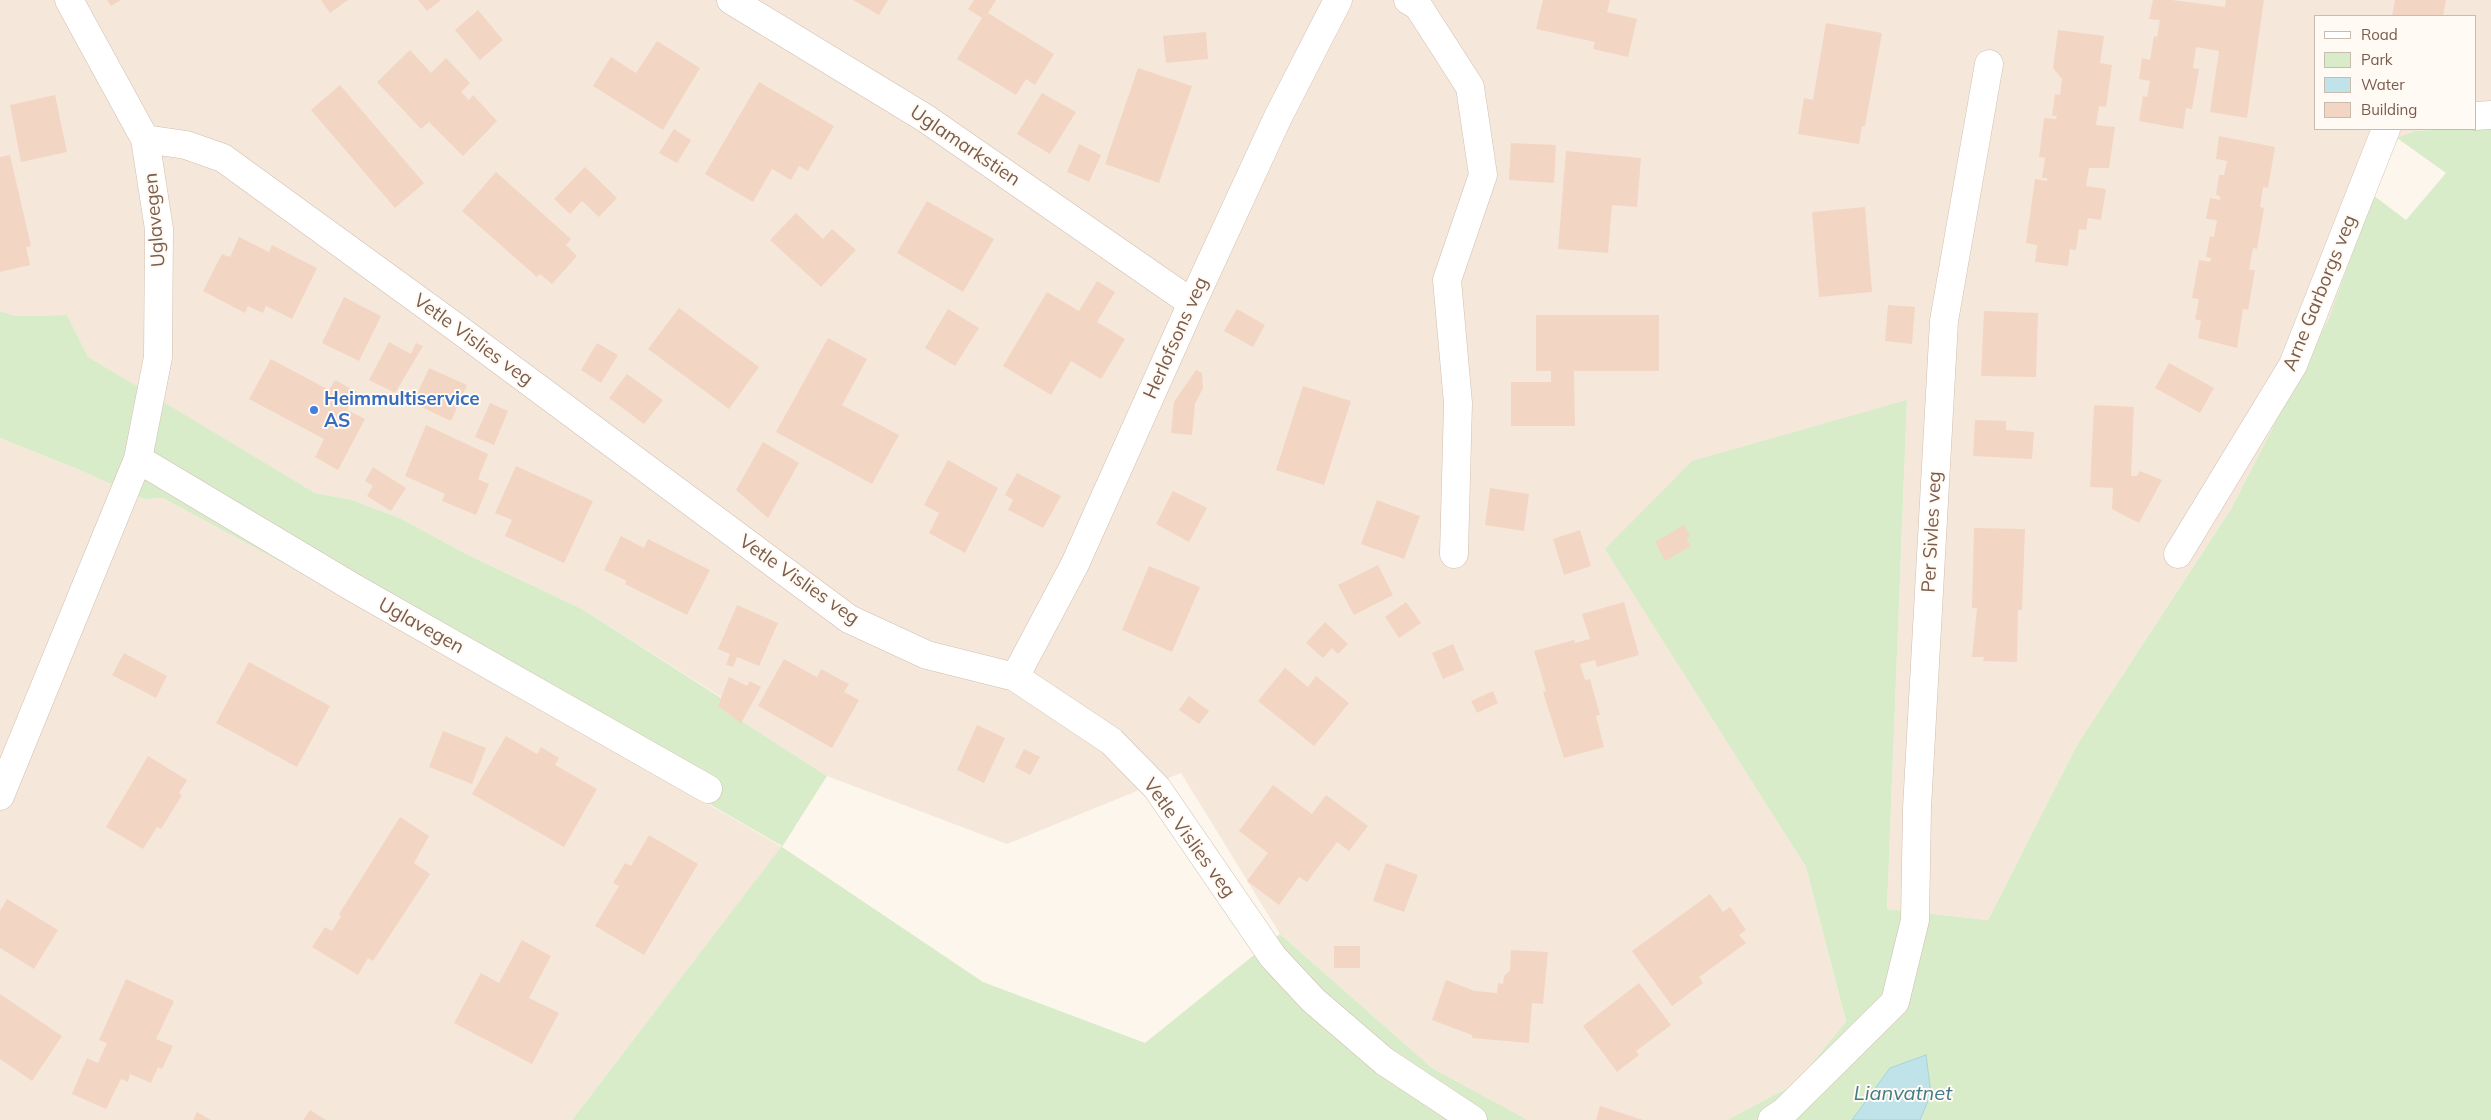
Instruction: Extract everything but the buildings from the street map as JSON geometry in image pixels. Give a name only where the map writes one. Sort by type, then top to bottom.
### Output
[{"type":"street","name":"Uglavegen","points":[[0,796],[138,459],[158,357],[159,230],[145,139],[69,0]]},
{"type":"street","name":"Uglamarkstien","points":[[731,0],[925,118],[1192,303]]},
{"type":"street","name":"Herlofsons veg","points":[[1015,677],[1075,564],[1278,117],[1338,0]]},
{"type":"street","points":[[1408,0],[1418,6],[1470,87],[1483,175],[1447,280],[1458,403],[1454,554]]},
{"type":"street","name":"Per Sivles veg","points":[[1772,1120],[1784,1112],[1895,1002],[1915,920],[1917,808],[1944,321],[1989,64]]},
{"type":"street","points":[[2476,116],[2491,115]]},
{"type":"street","name":"Arne Garborgs veg","points":[[2178,554],[2293,365],[2386,130]]},
{"type":"street","name":"Vetle Vislies veg","points":[[145,139],[186,144],[223,158],[465,334],[849,619],[927,655],[1015,677],[1111,741],[1157,788],[1273,957],[1313,1000],[1384,1061],[1473,1120]]},
{"type":"street","name":"Uglavegen","points":[[138,459],[354,588],[708,789]]},
{"type":"shaded area","points":[[0,0],[2491,0],[2491,127],[2476,127],[2476,15],[2314,15],[2314,130],[2433,130],[2415,131],[2397,139],[2373,195],[2329,318],[2231,509],[2077,745],[1988,920],[1887,909],[1907,400],[1606,549],[1806,867],[1846,1023],[1795,1084],[1727,1120],[1528,1120],[1432,1068],[1280,934],[1181,773],[1007,844],[827,776],[718,706],[721,697],[582,609],[466,554],[400,518],[352,500],[315,493],[173,409],[88,357],[67,315],[16,316],[0,311]]},
{"type":"shaded area","points":[[0,438],[82,471],[144,499],[163,498],[443,650],[782,847],[572,1120],[0,1120]]},
{"type":"green space","points":[[2491,127],[2491,1120],[1920,1120],[1931,1094],[1926,1055],[1890,1068],[1852,1120],[1727,1120],[1795,1084],[1846,1022],[1806,867],[1605,549],[1692,461],[1907,400],[1887,909],[1988,920],[2077,745],[2231,509],[2329,318],[2373,195],[2406,220],[2446,173],[2397,138],[2415,131],[2476,130],[2476,128]]},
{"type":"green space","points":[[0,311],[16,316],[67,315],[88,357],[315,493],[352,500],[400,518],[466,554],[582,609],[721,698],[718,706],[827,776],[782,847],[983,982],[1145,1043],[1280,934],[1432,1068],[1528,1120],[572,1120],[782,846],[443,650],[163,498],[144,499],[82,471],[0,438]]},
{"type":"water","name":"Lianvatnet","points":[[1926,1055],[1931,1094],[1920,1120],[1852,1120],[1890,1068]]},
{"type":"place","name":"Heimmultiservice AS","points":[[314,410]]}]
